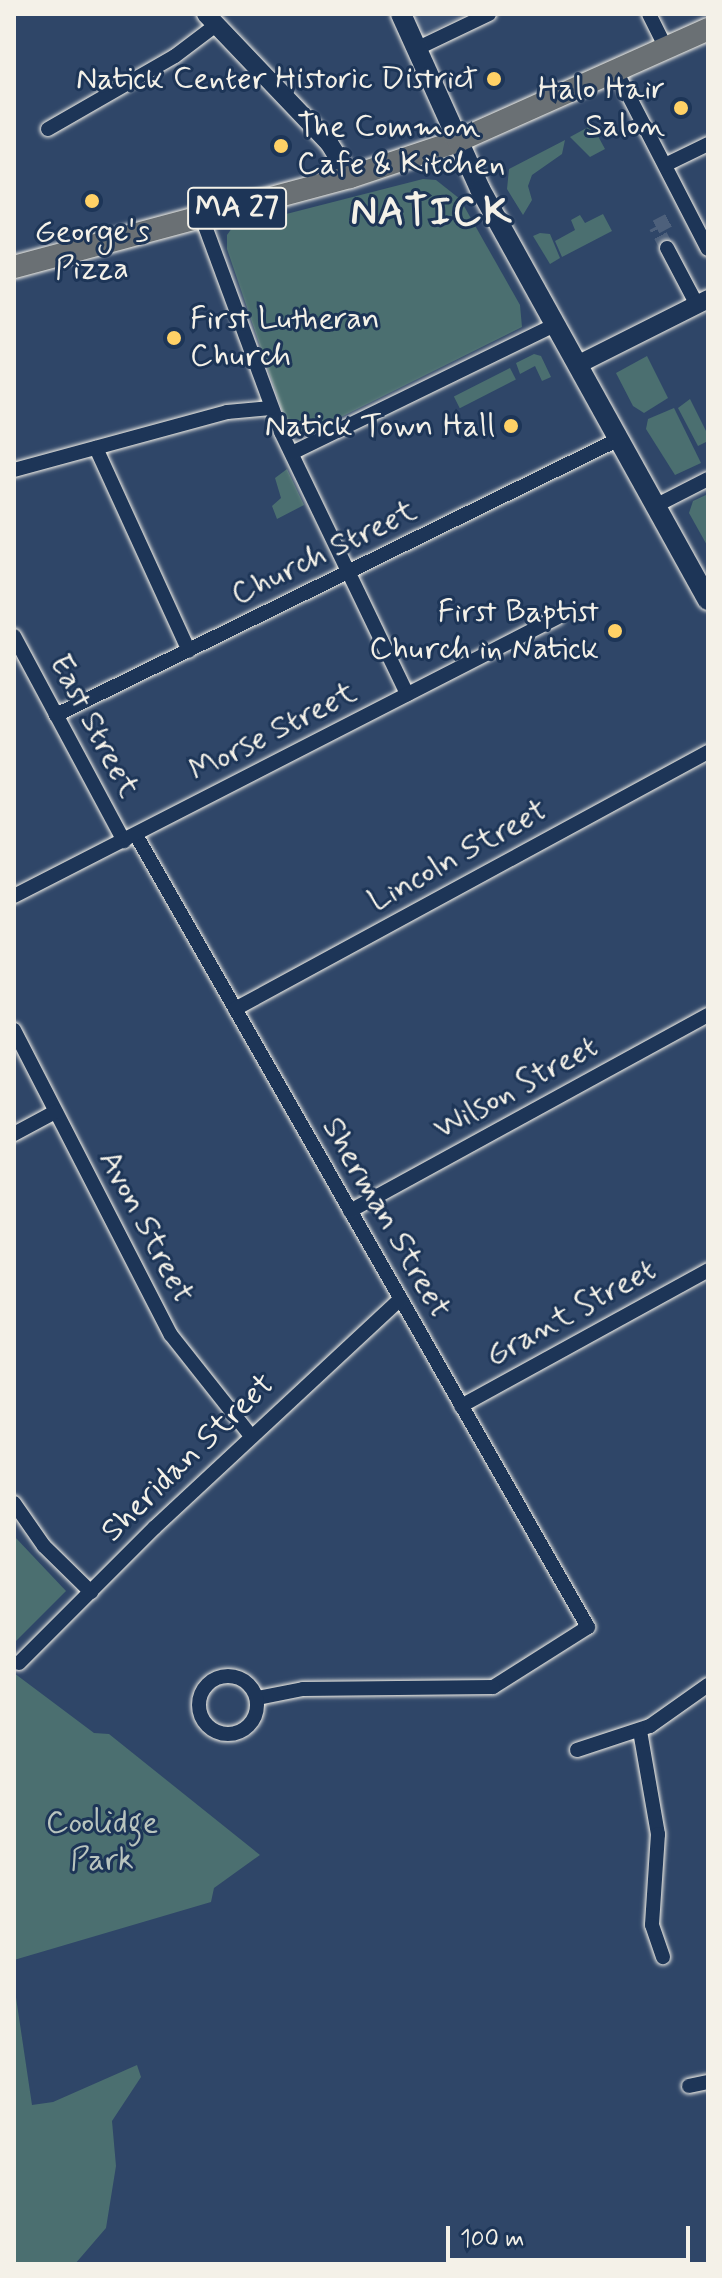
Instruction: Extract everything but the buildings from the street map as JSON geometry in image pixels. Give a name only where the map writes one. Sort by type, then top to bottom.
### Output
[{"type":"main road","points":[[401,14],[458,141],[617,440],[708,600]]},
{"type":"main road","name":"MA 27","points":[[14,267],[350,177],[458,141],[617,73],[708,29]]},
{"type":"street","points":[[416,49],[489,14]]},
{"type":"street","points":[[649,14],[667,50]]},
{"type":"street","points":[[48,129],[175,56],[211,19],[329,143],[350,177]]},
{"type":"street","points":[[617,73],[708,249]]},
{"type":"street","points":[[665,165],[708,144]]},
{"type":"street","points":[[673,218],[686,207]]},
{"type":"street","points":[[202,218],[271,408],[407,694]]},
{"type":"street","points":[[577,365],[702,302],[667,248]]},
{"type":"street","points":[[292,453],[555,325]]},
{"type":"street","points":[[14,470],[227,412],[271,408]]},
{"type":"street","name":"Church Street","points":[[56,715],[617,440]]},
{"type":"street","points":[[96,448],[189,651]]},
{"type":"street","points":[[655,506],[708,479]]},
{"type":"street","name":"Morse Street","points":[[14,896],[558,617]]},
{"type":"street","name":"East Street","points":[[14,636],[56,715],[130,838]]},
{"type":"street","name":"Lincoln Street","points":[[235,1009],[708,752]]},
{"type":"street","name":"Sherman Street","points":[[130,838],[235,1009],[588,1627],[493,1687],[303,1689],[257,1698]]},
{"type":"street","name":"Wilson Street","points":[[350,1211],[708,1015]]},
{"type":"street","name":"Avon Street","points":[[14,1030],[171,1335],[251,1436]]},
{"type":"street","points":[[14,1134],[55,1112]]},
{"type":"street","name":"Grant Street","points":[[461,1406],[708,1270]]},
{"type":"street","name":"Sheridan Street","points":[[19,1663],[251,1436],[400,1299]]},
{"type":"street","points":[[14,1503],[44,1546],[91,1592]]},
{"type":"street","points":[[217,1677],[246,1682],[257,1698],[256,1715],[239,1733],[211,1729],[199,1711],[204,1687],[217,1677]]},
{"type":"street","points":[[577,1750],[640,1731],[708,1685]]},
{"type":"street","points":[[640,1731],[658,1834],[652,1925],[663,1957]]},
{"type":"street","points":[[689,2086],[708,2082]]},
{"type":"shaded area","points":[[412,14],[468,14],[422,35]]},
{"type":"green space","points":[[592,125],[605,149],[590,157],[570,137]]},
{"type":"green space","points":[[565,140],[562,154],[532,175],[528,186],[532,200],[523,215],[507,189],[509,169]]},
{"type":"green space","points":[[423,179],[436,180],[460,199],[520,305],[522,327],[309,433],[293,430],[286,422],[227,249],[227,235],[232,228]]},
{"type":"green space","points":[[603,214],[612,231],[562,257],[555,241],[575,230],[571,220],[580,215],[585,223]]},
{"type":"green space","points":[[550,234],[560,258],[550,264],[533,236]]},
{"type":"green space","points":[[534,354],[541,356],[551,377],[542,381],[535,366],[520,374],[516,363]]},
{"type":"green space","points":[[647,356],[668,398],[644,413],[633,406],[616,373]]},
{"type":"green space","points":[[510,368],[516,380],[460,408],[454,397]]},
{"type":"green space","points":[[690,399],[708,435],[708,441],[698,446],[678,408]]},
{"type":"green space","points":[[674,408],[701,463],[675,475],[646,429],[648,419]]},
{"type":"green space","points":[[287,469],[304,505],[277,519],[272,506],[281,498],[275,478]]},
{"type":"green space","points":[[708,494],[708,547],[689,513],[693,501]]},
{"type":"green space","points":[[14,1536],[66,1591],[14,1643]]},
{"type":"green space","name":"Coolidge Park","points":[[14,1673],[94,1733],[109,1734],[260,1855],[214,1888],[211,1902],[14,1960]]},
{"type":"green space","points":[[14,1984],[32,2105],[53,2102],[137,2065],[141,2077],[112,2121],[116,2166],[106,2228],[75,2264],[14,2264]]},
{"type":"tunnel","points":[[667,248],[656,227],[673,218]]},
{"type":"place","name":"Natick Center Historic District","points":[[494,79]]},
{"type":"place","name":"Halo Hair Salon","points":[[681,108]]},
{"type":"place","name":"The Common Cafe & Kitchen","points":[[281,146]]},
{"type":"place","name":"George's Pizza","points":[[92,201]]},
{"type":"place","name":"First Lutheran Church","points":[[174,338]]},
{"type":"place","name":"Natick Town Hall","points":[[511,426]]},
{"type":"place","name":"First Baptist Church in Natick","points":[[615,631]]},
{"type":"district","name":"NATICK","points":[[432,213]]}]
